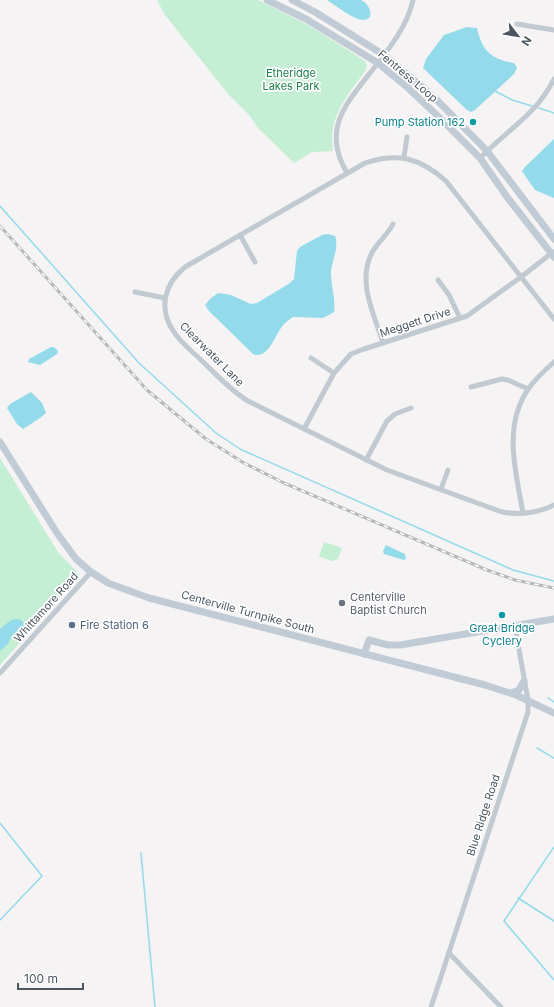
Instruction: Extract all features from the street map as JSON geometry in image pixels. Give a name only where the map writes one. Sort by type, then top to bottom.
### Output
[{"type":"street","name":"Fentress Loop","points":[[267,0],[306,19],[378,63],[444,122],[480,158],[553,254]]},
{"type":"street","name":"Fentress Loop","points":[[292,0],[315,12],[384,55],[446,108],[487,151],[554,239]]},
{"type":"street","points":[[347,173],[341,163],[336,142],[338,123],[348,102],[404,26],[411,11],[413,0]]},
{"type":"street","points":[[517,24],[554,30]]},
{"type":"street","points":[[480,158],[531,113],[547,93],[554,80]]},
{"type":"street","points":[[404,157],[407,136]]},
{"type":"street","points":[[136,292],[165,298],[168,288],[178,273],[185,267],[347,173],[374,160],[404,157],[428,166],[446,181],[554,319]]},
{"type":"street","points":[[383,343],[369,297],[366,278],[372,252],[393,224]]},
{"type":"street","points":[[240,235],[255,262]]},
{"type":"street","name":"Meggett Drive","points":[[304,429],[334,372],[351,354],[467,316],[553,254]]},
{"type":"street","points":[[438,280],[449,295],[460,318]]},
{"type":"street","name":"Clearwater Lane","points":[[165,298],[166,316],[174,332],[228,387],[248,401],[387,470],[502,512],[512,514],[536,512],[554,507]]},
{"type":"street","points":[[311,358],[334,372]]},
{"type":"street","points":[[523,513],[514,457],[513,444],[515,422],[517,413],[528,389],[554,362]]},
{"type":"street","points":[[471,387],[502,379],[508,380],[528,389]]},
{"type":"street","points":[[366,460],[387,421],[395,414],[411,408]]},
{"type":"street","name":"Centerville Turnpike South","points":[[0,442],[66,547],[76,559],[91,572],[117,587],[149,598],[485,685],[511,693],[554,713]]},
{"type":"street","points":[[441,489],[448,470]]},
{"type":"street","name":"Whittamore Road","points":[[0,673],[91,572]]},
{"type":"street","points":[[364,654],[369,640],[388,645],[396,645],[554,620]]},
{"type":"street","name":"Blue Ridge Road","points":[[431,1007],[528,712],[528,700],[515,627]]},
{"type":"street","points":[[511,693],[519,690],[524,681]]},
{"type":"street","points":[[449,953],[501,1007]]},
{"type":"green space","name":"Etheridge Lakes Park","points":[[157,0],[258,0],[308,25],[365,61],[367,66],[366,70],[340,107],[336,117],[333,127],[333,151],[312,152],[294,163],[258,128],[250,116],[229,95],[165,15]]},
{"type":"green space","points":[[0,458],[58,552],[80,575],[0,665]]},
{"type":"green space","points":[[324,542],[342,548],[338,559],[332,561],[319,556]]},
{"type":"water","points":[[327,0],[361,0],[369,8],[370,15],[367,19],[359,19]]},
{"type":"water","points":[[467,27],[477,28],[482,43],[489,53],[499,59],[514,63],[517,68],[514,74],[471,112],[467,110],[423,68],[426,59],[444,35]]},
{"type":"water","points":[[554,139],[554,198],[535,190],[522,171]]},
{"type":"water","points":[[328,234],[335,236],[336,240],[336,248],[331,270],[334,312],[323,318],[293,317],[282,326],[270,347],[262,354],[253,354],[209,311],[205,305],[218,293],[231,295],[251,304],[257,303],[294,279],[297,251],[300,247],[322,235]]},
{"type":"water","points":[[51,347],[54,347],[58,351],[57,354],[40,365],[28,362],[29,359]]},
{"type":"water","points":[[31,392],[42,403],[46,413],[23,429],[17,424],[7,408],[10,404]]},
{"type":"water","points":[[386,545],[405,554],[406,559],[404,560],[384,554],[383,551]]},
{"type":"water","points":[[17,619],[24,623],[23,629],[13,634],[7,645],[0,651],[0,629],[11,620]]},
{"type":"waterway","points":[[495,91],[512,100],[532,106]]},
{"type":"waterway","points":[[539,108],[554,113]]},
{"type":"waterway","points":[[0,206],[139,363],[216,433],[240,449],[513,570],[554,581]]},
{"type":"waterway","points":[[548,698],[554,702]]},
{"type":"waterway","points":[[537,748],[554,758]]},
{"type":"waterway","points":[[0,823],[42,876],[0,920]]},
{"type":"waterway","points":[[554,847],[504,921],[554,980]]},
{"type":"waterway","points":[[141,853],[155,1007]]},
{"type":"waterway","points":[[518,898],[554,921]]},
{"type":"railway","points":[[0,226],[147,390],[206,439],[244,463],[284,483],[487,570],[515,580],[554,588]]},
{"type":"place","name":"Pump Station 162","points":[[473,122]]},
{"type":"place","name":"Centerville Baptist Church","points":[[342,603]]},
{"type":"place","name":"Great Bridge Cyclery","points":[[502,615]]},
{"type":"place","name":"Fire Station 6","points":[[72,625]]}]
